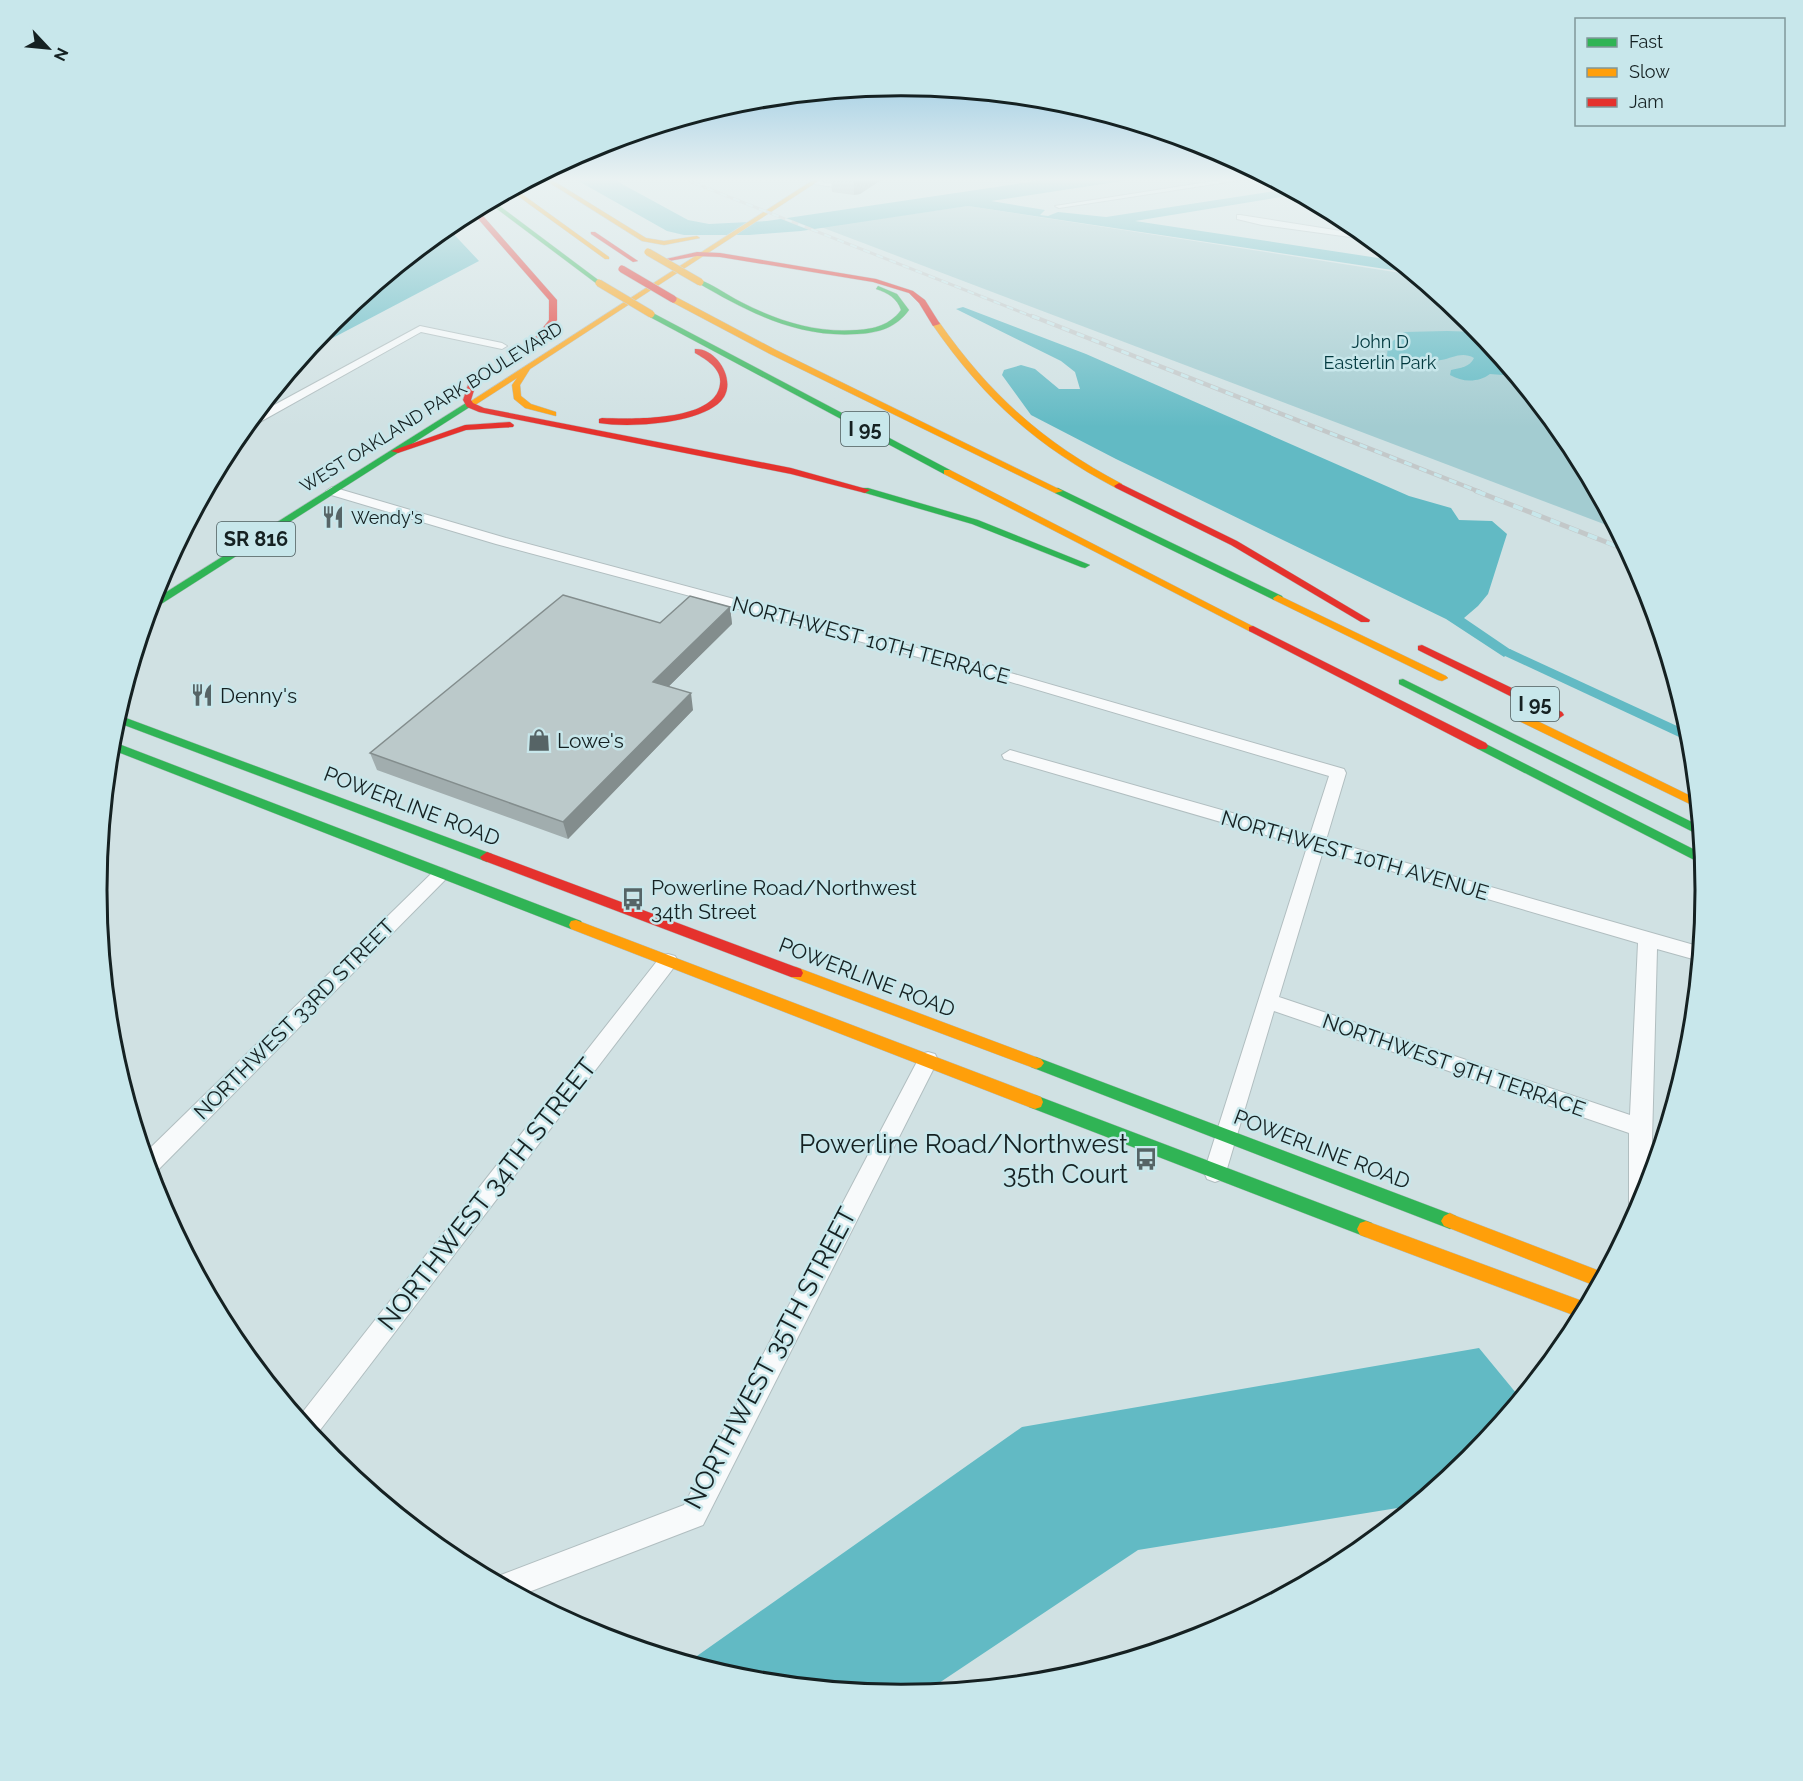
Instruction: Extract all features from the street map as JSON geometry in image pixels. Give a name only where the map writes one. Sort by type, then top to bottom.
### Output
[{"type":"main road","name":"WEST OAKLAND PARK BOULEVARD","points":[[519,261],[554,300],[556,310],[554,319],[527,348],[567,322]]},
{"type":"main road","name":"I 95","points":[[570,261],[936,467],[1695,855]]},
{"type":"main road","points":[[582,261],[604,279]]},
{"type":"main road","points":[[622,261],[673,299],[766,348],[1453,684]]},
{"type":"main road","points":[[624,261],[685,290],[768,334]]},
{"type":"main road","points":[[662,280],[686,274],[708,268],[757,268],[881,289],[898,297],[903,302],[904,310],[896,321],[878,329],[850,334],[815,334],[780,324],[700,282],[686,274],[664,261]]},
{"type":"main road","points":[[601,301],[666,261]]},
{"type":"main road","name":"WEST OAKLAND PARK BOULEVARD","points":[[163,598],[470,405],[692,261]]},
{"type":"main road","points":[[750,261],[867,279],[907,290],[919,298],[956,354],[1013,418],[1071,460],[1234,543],[1373,625],[1141,513]]},
{"type":"main road","points":[[793,261],[884,276],[924,290],[939,306],[984,386]]},
{"type":"main road","points":[[526,369],[515,389],[520,400],[535,409],[564,416],[606,421],[650,421],[680,416],[714,403],[726,388],[726,380],[721,369],[709,357],[686,344],[656,311]]},
{"type":"main road","points":[[656,311],[899,430]]},
{"type":"main road","name":"WEST OAKLAND PARK BOULEVARD","points":[[454,395],[477,381],[467,397],[470,405]]},
{"type":"main road","points":[[470,405],[488,411],[642,443],[791,471],[890,496],[975,522],[1095,568]]},
{"type":"main road","points":[[395,451],[447,433],[491,425],[525,426],[642,443]]},
{"type":"main road","points":[[1004,449],[1104,513]]},
{"type":"main road","points":[[332,475],[329,482],[332,491]]},
{"type":"main road","points":[[1168,601],[1326,681],[1455,733]]},
{"type":"main road","points":[[1209,607],[1359,667]]},
{"type":"main road","name":"I 95","points":[[1406,640],[1567,719]]},
{"type":"main road","points":[[1392,678],[1693,828]]},
{"type":"main road","points":[[1512,713],[1690,800]]},
{"type":"main road","name":"POWERLINE ROAD","points":[[125,721],[1228,1135],[1595,1277]]},
{"type":"main road","points":[[120,749],[1215,1172],[1577,1308]]},
{"type":"main road","points":[[288,814],[315,812],[342,802]]},
{"type":"main road","points":[[319,826],[354,823],[404,826]]},
{"type":"main road","points":[[609,938],[661,940],[675,938],[686,931]]},
{"type":"main road","points":[[668,960],[697,954],[752,957]]},
{"type":"street","points":[[265,415],[420,329],[502,346]]},
{"type":"street","name":"NORTHWEST 10TH TERRACE","points":[[332,491],[501,541],[1009,677],[1338,773],[1315,843]]},
{"type":"street","name":"NORTHWEST 10TH AVENUE","points":[[1010,755],[1693,952]]},
{"type":"street","points":[[1215,1172],[1315,843]]},
{"type":"street","name":"NORTHWEST 33RD STREET","points":[[154,1159],[441,874]]},
{"type":"street","points":[[1640,1184],[1640,1128],[1648,939]]},
{"type":"street","name":"NORTHWEST 34TH STREET","points":[[311,1421],[668,960]]},
{"type":"street","name":"NORTHWEST 9TH TERRACE","points":[[1268,1001],[1640,1128]]},
{"type":"street","name":"NORTHWEST 35TH STREET","points":[[514,1584],[693,1515],[928,1060]]},
{"type":"green space","name":"John D Easterlin Park","points":[[911,261],[1324,261],[1401,273],[1463,329],[1532,407],[1590,493],[1607,525]]},
{"type":"water","points":[[417,261],[479,261],[330,339],[378,293]]},
{"type":"water","points":[[1333,261],[1386,261],[1398,271]]},
{"type":"water","points":[[963,307],[1086,354],[1409,496],[1451,508],[1459,520],[1492,521],[1507,534],[1488,594],[1464,618],[1511,650],[1504,657],[1446,619],[1116,459],[1031,415],[1002,375],[1004,370],[1021,365],[1035,369],[1059,389],[1080,389],[1075,372],[1061,361],[956,309]]},
{"type":"water","points":[[1404,332],[1465,332],[1506,375],[1490,374],[1480,379],[1470,380],[1450,375],[1451,370],[1467,365],[1474,358],[1465,355],[1420,362],[1406,362],[1387,356],[1388,345]]},
{"type":"water","points":[[1479,1348],[1516,1393],[1463,1452],[1402,1507],[1138,1550],[938,1684],[850,1683],[798,1678],[747,1670],[695,1658],[1022,1427]]},
{"type":"building","name":"Lowe's","points":[[563,595],[660,623],[690,596],[730,607],[653,682],[691,693],[563,822],[370,753]]},
{"type":"waterway","points":[[1510,653],[1680,733]]},
{"type":"railway","points":[[892,261],[1036,318]]},
{"type":"railway","points":[[1032,316],[1480,492]]},
{"type":"railway","points":[[1476,491],[1618,546]]},
{"type":"traffic: fast","points":[[570,261],[599,283]]},
{"type":"traffic: fast","points":[[700,282],[757,313],[777,321],[818,332],[839,333],[880,328],[901,315],[905,310],[901,301],[891,293],[878,288]]},
{"type":"traffic: fast","points":[[651,314],[947,472]]},
{"type":"traffic: fast","points":[[162,599],[469,405]]},
{"type":"traffic: fast","points":[[865,490],[975,522],[1085,565]]},
{"type":"traffic: fast","points":[[1058,491],[1278,598]]},
{"type":"traffic: fast","points":[[1403,682],[1693,828]]},
{"type":"traffic: fast","points":[[125,721],[487,857]]},
{"type":"traffic: fast","points":[[1482,746],[1695,855]]},
{"type":"traffic: fast","points":[[120,748],[576,925]]},
{"type":"traffic: fast","points":[[1036,1063],[1450,1221]]},
{"type":"traffic: fast","points":[[1035,1102],[1366,1229]]},
{"type":"traffic: slow","points":[[664,261],[700,282]]},
{"type":"traffic: slow","points":[[469,405],[691,261]]},
{"type":"traffic: slow","points":[[599,283],[651,314]]},
{"type":"traffic: slow","points":[[673,299],[773,352],[1058,491]]},
{"type":"traffic: slow","points":[[936,324],[974,375],[1016,418],[1064,454],[1119,486]]},
{"type":"traffic: slow","points":[[526,369],[516,385],[517,397],[528,406],[553,414]]},
{"type":"traffic: slow","points":[[947,472],[1253,629]]},
{"type":"traffic: slow","points":[[1278,598],[1442,678]]},
{"type":"traffic: slow","points":[[1521,717],[1690,800]]},
{"type":"traffic: slow","points":[[576,925],[1035,1102]]},
{"type":"traffic: slow","points":[[796,973],[1036,1063]]},
{"type":"traffic: slow","points":[[1450,1221],[1595,1277]]},
{"type":"traffic: slow","points":[[1366,1229],[1577,1308]]},
{"type":"traffic: jam","points":[[519,261],[553,300],[553,320],[533,345]]},
{"type":"traffic: jam","points":[[758,261],[874,280],[911,292],[922,302],[936,324]]},
{"type":"traffic: jam","points":[[622,269],[673,299]]},
{"type":"traffic: jam","points":[[602,421],[672,418],[692,414],[708,407],[719,398],[724,386],[723,374],[717,365],[698,351]]},
{"type":"traffic: jam","points":[[472,384],[467,400],[470,405],[482,410],[791,471],[865,490]]},
{"type":"traffic: jam","points":[[395,451],[465,428],[510,425]]},
{"type":"traffic: jam","points":[[1119,486],[1234,543],[1365,620]]},
{"type":"traffic: jam","points":[[1253,629],[1482,746]]},
{"type":"traffic: jam","points":[[1422,648],[1558,715]]},
{"type":"traffic: jam","points":[[487,857],[796,973]]},
{"type":"place","name":"Wendy's","points":[[333,517]]},
{"type":"place","name":"Denny's","points":[[202,695]]},
{"type":"place","name":"Lowe's","points":[[539,740]]},
{"type":"place","name":"Powerline Road/Northwest 34th Street","points":[[633,899]]},
{"type":"place","name":"Powerline Road/Northwest 35th Court","points":[[1146,1159]]}]
